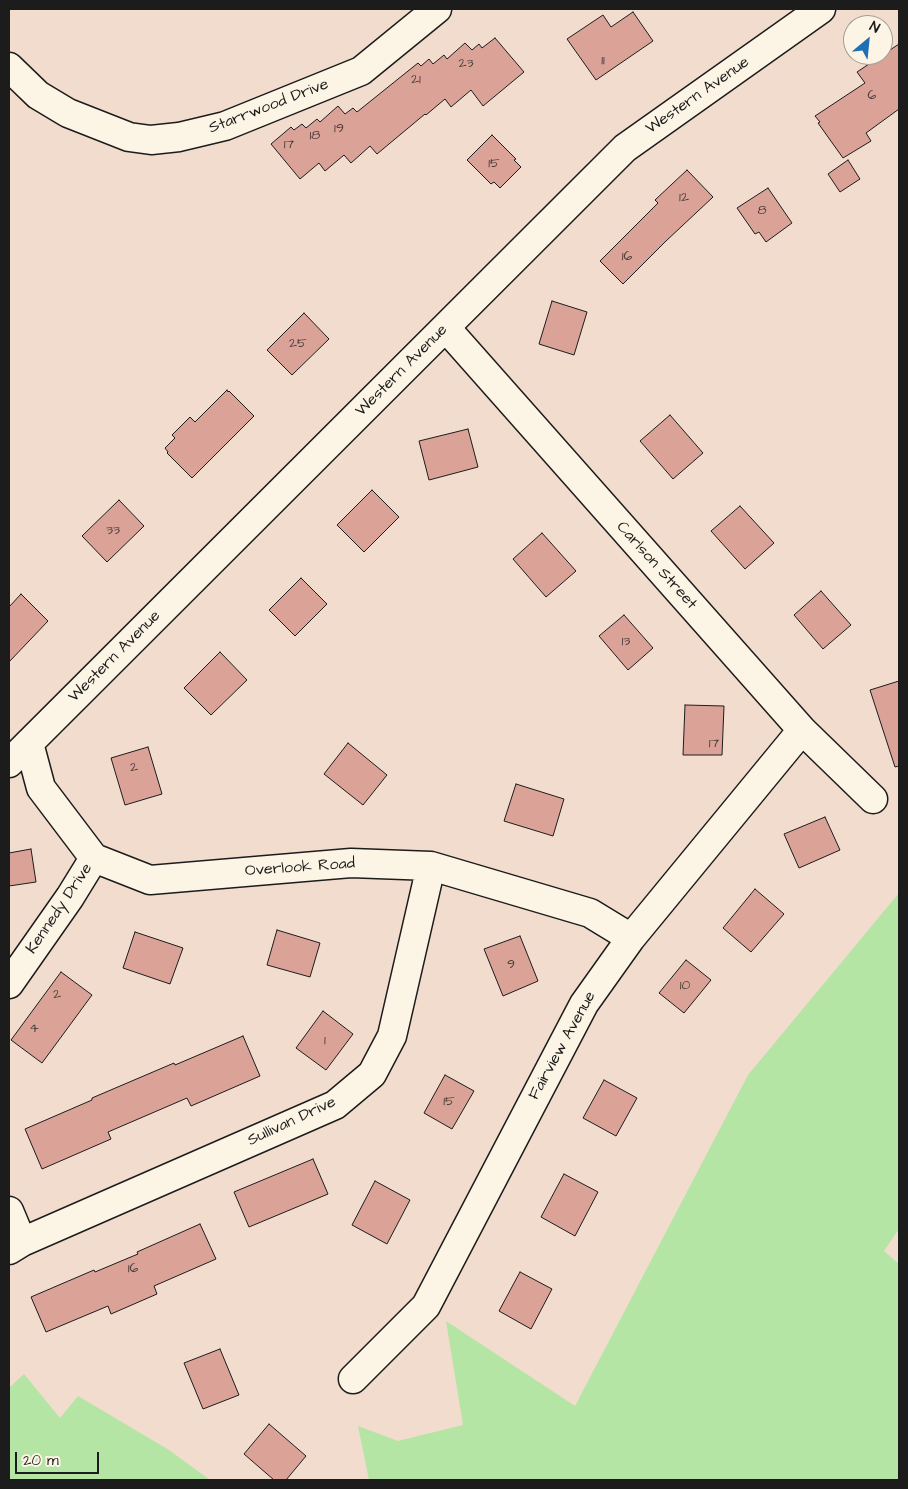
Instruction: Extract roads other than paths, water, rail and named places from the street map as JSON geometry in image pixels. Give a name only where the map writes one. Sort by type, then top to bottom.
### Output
[{"type":"street","name":"Starrwood Drive","points":[[9,67],[38,95],[68,113],[129,137],[151,140],[179,137],[226,126],[360,71],[437,9]]},
{"type":"street","name":"Western Avenue","points":[[9,763],[625,148],[821,9]]},
{"type":"street","name":"Carlson Street","points":[[446,328],[802,730],[872,799]]},
{"type":"street","name":"Fairview Avenue","points":[[353,1379],[426,1306],[584,1004],[631,938],[802,730]]},
{"type":"street","points":[[29,743],[41,788],[94,858]]},
{"type":"street","name":"Overlook Road","points":[[94,858],[150,880],[351,863],[431,866],[590,913],[631,938]]},
{"type":"street","name":"Kennedy Drive","points":[[9,984],[70,897],[94,858]]},
{"type":"street","name":"Sullivan Drive","points":[[16,1246],[335,1105],[372,1074],[392,1036],[431,866]]},
{"type":"street","points":[[9,1210],[16,1246]]}]
